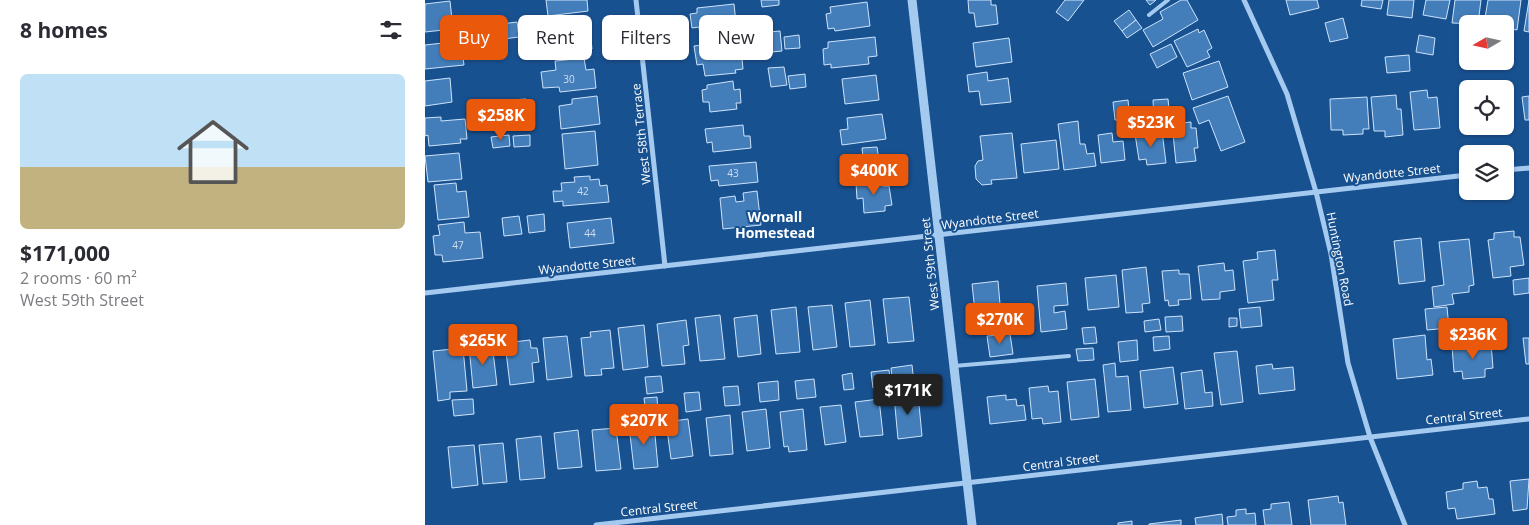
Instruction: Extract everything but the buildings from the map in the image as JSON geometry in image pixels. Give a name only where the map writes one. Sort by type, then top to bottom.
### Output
[{"type":"street","name":"West 58th Terrace","points":[[636,0],[665,266]]},
{"type":"street","name":"West 59th Street","points":[[912,0],[972,525]]},
{"type":"street","name":"Huntington Road","points":[[1244,0],[1287,94],[1316,192],[1331,254],[1348,363],[1370,437],[1405,525]]},
{"type":"street","points":[[1514,169],[1529,168]]},
{"type":"street","name":"Wyandotte Street","points":[[425,293],[1459,176]]},
{"type":"street","name":"Central Street","points":[[596,525],[1529,419]]},
{"type":"lane","points":[[1149,15],[1168,0]]},
{"type":"lane","points":[[954,366],[1069,356]]},
{"type":"district","name":"Wornall Homestead","points":[[775,224]]}]
